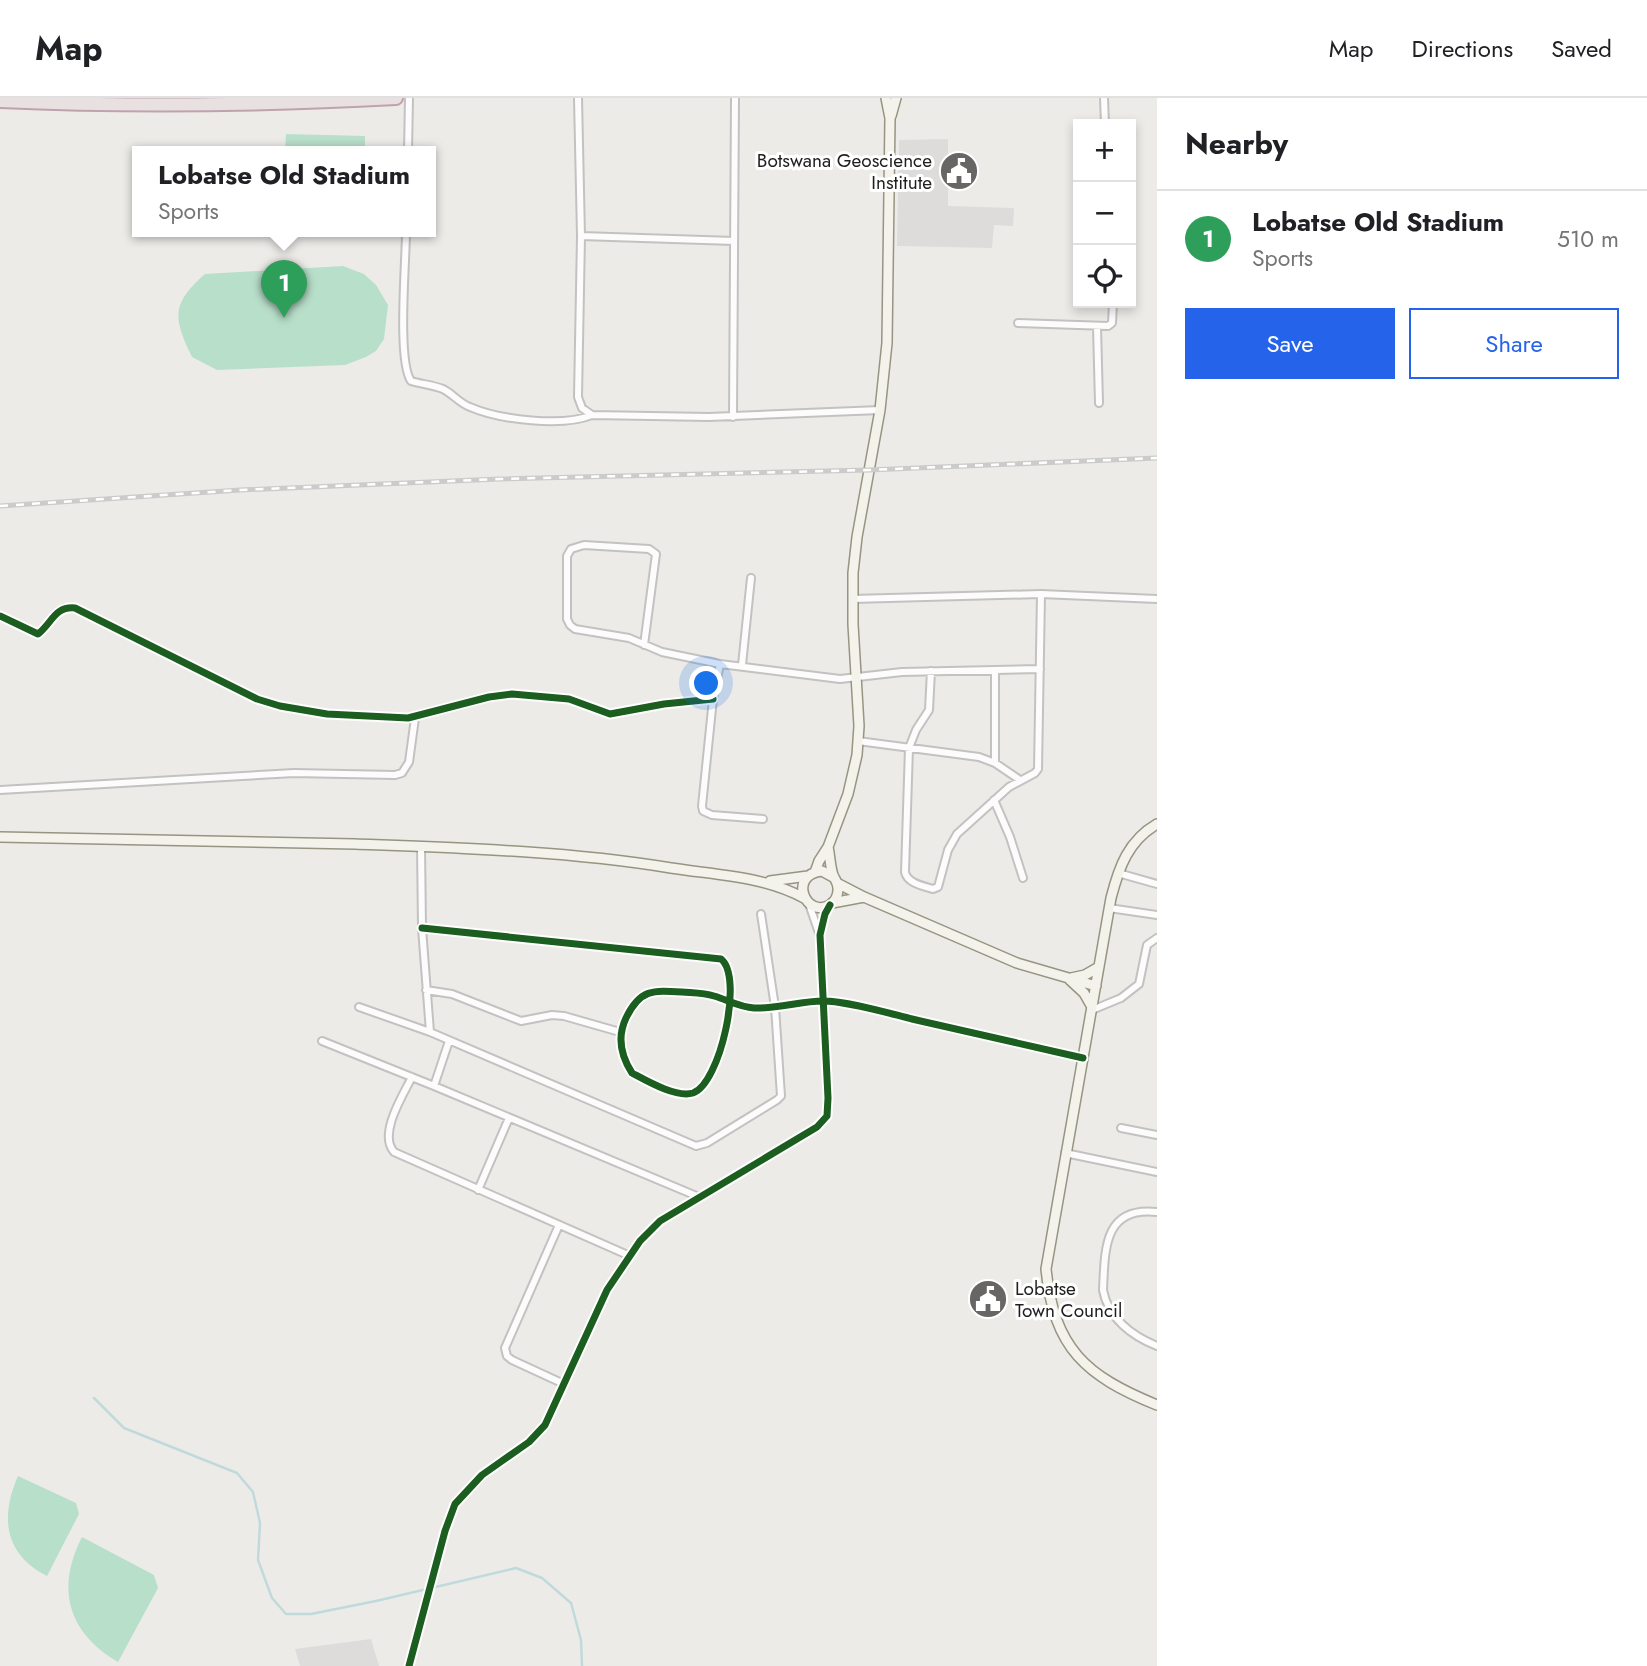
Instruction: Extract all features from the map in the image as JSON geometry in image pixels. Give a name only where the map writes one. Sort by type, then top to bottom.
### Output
[{"type":"highway","points":[[0,101],[297,103],[396,98]]},
{"type":"main road","points":[[807,901],[802,891],[803,883],[812,874],[828,847],[848,794],[858,741],[852,599],[856,546],[880,410],[887,343],[890,118],[886,98]]},
{"type":"main road","points":[[890,118],[896,98]]},
{"type":"main road","points":[[1157,824],[1137,838],[1129,849],[1118,873],[1109,908],[1046,1269],[1049,1298],[1059,1330],[1086,1364],[1111,1385],[1157,1405]]},
{"type":"main road","points":[[0,837],[493,849],[624,861],[765,882],[789,890],[816,907],[864,897]]},
{"type":"main road","points":[[828,847],[837,897],[831,904]]},
{"type":"main road","points":[[765,882],[828,873],[864,897],[1017,963],[1096,986]]},
{"type":"main road","points":[[1069,979],[1085,975],[1099,967]]},
{"type":"main road","points":[[1069,979],[1083,993],[1092,1010]]},
{"type":"street","points":[[408,146],[409,98]]},
{"type":"street","points":[[578,98],[581,236],[578,397],[582,408],[592,415]]},
{"type":"street","points":[[733,416],[735,98]]},
{"type":"street","points":[[1104,98],[1105,119]]},
{"type":"street","points":[[581,236],[734,241]]},
{"type":"street","points":[[406,237],[406,372],[411,381],[444,390],[460,403],[496,416],[567,422],[592,415],[733,416],[880,410]]},
{"type":"street","points":[[1018,323],[1097,327],[1112,325],[1113,308]]},
{"type":"street","points":[[1097,327],[1099,403]]},
{"type":"street","points":[[644,645],[656,554],[649,549],[584,545],[571,549],[567,555],[567,619],[570,625],[575,629],[629,638],[644,645],[662,652],[720,664],[840,680],[931,671],[1040,669]]},
{"type":"street","points":[[742,666],[751,578]]},
{"type":"street","points":[[852,599],[1041,594],[1157,599]]},
{"type":"street","points":[[931,671],[929,710],[916,730],[909,748],[905,872],[911,881],[936,889],[951,842],[963,827],[1020,780],[1035,773],[1040,763],[1041,594]]},
{"type":"street","points":[[0,617],[38,634],[58,611],[75,607],[267,702],[327,714],[415,718],[489,697],[512,694],[569,699],[610,714],[664,704],[713,699]]},
{"type":"street","points":[[720,664],[713,699],[703,811],[764,819]]},
{"type":"street","points":[[995,670],[995,762]]},
{"type":"street","points":[[0,790],[294,773],[395,775],[402,773],[409,762],[415,718]]},
{"type":"street","points":[[858,741],[979,757],[995,762],[1020,780]]},
{"type":"street","points":[[994,800],[1010,837],[1023,878]]},
{"type":"street","points":[[421,846],[422,928],[430,1032]]},
{"type":"street","points":[[1118,873],[1157,884]]},
{"type":"street","points":[[807,901],[820,935]]},
{"type":"street","points":[[409,1666],[449,1516],[462,1494],[482,1475],[529,1442],[541,1430],[600,1303],[630,1256],[660,1221],[817,1127],[827,1116],[820,935],[825,914],[831,904]]},
{"type":"street","points":[[1109,908],[1157,915]]},
{"type":"street","points":[[359,1007],[430,1032],[699,1146],[780,1098],[775,1007],[761,914]]},
{"type":"street","points":[[422,928],[715,957],[724,961],[731,1003],[727,1027],[715,1062],[702,1087],[691,1093],[677,1092],[632,1073],[623,1051],[620,1032],[631,1008],[644,994],[650,992],[662,990],[707,994],[731,1003],[743,1007],[775,1007],[824,1001],[1083,1058]]},
{"type":"street","points":[[1092,1010],[1121,998],[1139,984],[1147,945],[1157,938]]},
{"type":"street","points":[[426,990],[452,994],[521,1020],[552,1015],[564,1016],[620,1032]]},
{"type":"street","points":[[322,1041],[699,1197]]},
{"type":"street","points":[[434,1086],[449,1041]]},
{"type":"street","points":[[412,1077],[390,1127],[388,1138],[391,1149],[630,1256]]},
{"type":"street","points":[[478,1190],[509,1118]]},
{"type":"street","points":[[1121,1128],[1157,1135]]},
{"type":"street","points":[[1065,1153],[1157,1172]]},
{"type":"street","points":[[1157,1212],[1133,1212],[1113,1228],[1107,1239],[1103,1290],[1105,1299],[1118,1321],[1139,1337],[1157,1346]]},
{"type":"street","points":[[559,1225],[505,1348],[507,1356],[512,1360],[564,1384]]},
{"type":"green space","points":[[286,134],[365,136],[365,146],[285,146]]},
{"type":"green space","points":[[343,266],[364,274],[376,285],[388,305],[384,339],[376,351],[345,365],[217,370],[192,357],[181,332],[179,312],[186,294],[205,274]]},
{"type":"green space","points":[[18,1476],[76,1503],[79,1514],[47,1576],[22,1557],[14,1546],[10,1533],[9,1506]]},
{"type":"green space","points":[[82,1537],[154,1575],[158,1588],[118,1662],[87,1637],[77,1623],[71,1607],[69,1574]]},
{"type":"shaded area","points":[[948,139],[948,206],[1014,208],[1013,226],[994,225],[992,248],[897,246],[899,140]]},
{"type":"shaded area","points":[[371,1639],[379,1666],[300,1666],[295,1649]]},
{"type":"waterway","points":[[94,1398],[124,1428],[237,1473],[253,1492],[260,1523],[258,1560],[272,1598],[286,1614],[311,1614],[516,1568],[542,1578],[571,1603],[581,1640],[582,1666]]},
{"type":"railway","points":[[0,506],[240,490],[499,479],[869,470],[1157,458]]},
{"type":"cycle path","points":[[0,616],[38,634],[58,612],[75,608],[257,699],[327,714],[408,718],[489,697],[512,694],[569,699],[610,714],[664,704],[713,699]]},
{"type":"cycle path","points":[[409,1666],[445,1531],[455,1504],[482,1475],[529,1442],[545,1425],[607,1290],[640,1241],[660,1221],[817,1127],[827,1116],[820,935],[830,905]]},
{"type":"cycle path","points":[[422,928],[721,959],[728,970],[730,986],[729,1007],[726,1029],[720,1051],[703,1085],[693,1093],[678,1093],[632,1073],[625,1060],[621,1039],[623,1025],[631,1008],[648,993],[663,991],[702,994],[724,999],[729,1001],[734,1003],[738,1005],[754,1008],[814,1001],[844,1003],[1083,1058]]},
{"type":"place","name":"Botswana Geoscience Institute","points":[[959,171]]},
{"type":"place","name":"Lobatse Old Stadium","points":[[284,318]]},
{"type":"place","name":"Lobatse Town Council","points":[[988,1299]]}]
